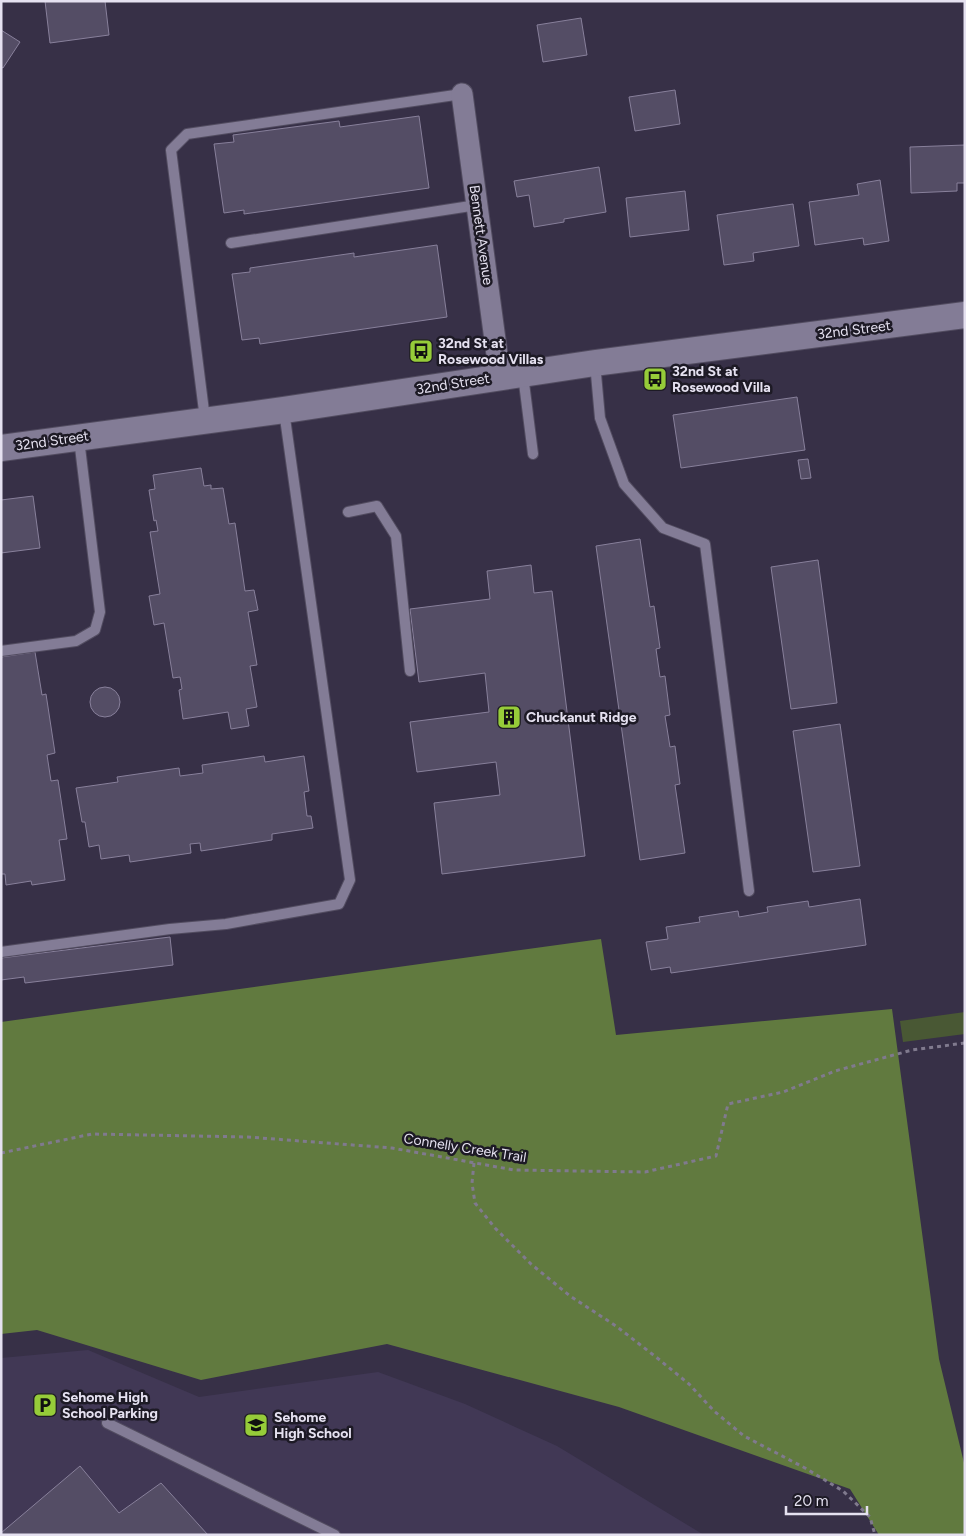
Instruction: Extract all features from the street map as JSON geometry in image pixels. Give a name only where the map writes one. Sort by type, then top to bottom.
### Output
[{"type":"street","name":"Bennett Avenue","points":[[462,94],[477,205],[512,376]]},
{"type":"street","name":"32nd Street","points":[[1,448],[284,410],[595,363],[965,315]]},
{"type":"lane","points":[[205,420],[171,150],[187,134],[462,94]]},
{"type":"lane","points":[[231,243],[477,205]]},
{"type":"lane","points":[[595,363],[600,418],[624,484],[663,528],[705,544],[749,891]]},
{"type":"lane","points":[[512,376],[533,454]]},
{"type":"lane","points":[[1,952],[170,929],[226,924],[340,904],[350,880],[284,410]]},
{"type":"lane","points":[[1,650],[76,641],[95,630],[100,612],[79,438]]},
{"type":"lane","points":[[348,512],[377,506],[396,534],[410,671]]},
{"type":"lane","points":[[107,1424],[335,1535]]},
{"type":"path","name":"Connelly Creek Trail","points":[[1,1153],[92,1134],[238,1137],[392,1148],[514,1170],[646,1172],[716,1156],[728,1104],[782,1092],[835,1071],[912,1050],[965,1043]]},
{"type":"path","points":[[474,1163],[472,1183],[475,1204],[495,1228],[531,1264],[570,1296],[616,1326],[656,1357],[689,1384],[714,1411],[744,1436],[805,1468],[843,1491],[870,1517],[876,1535]]},
{"type":"shaded area","name":"Sehome High School","points":[[88,1350],[199,1397],[378,1372],[465,1404],[557,1446],[704,1535],[1,1535],[1,1358]]},
{"type":"green space","points":[[601,939],[616,1035],[892,1009],[939,1359],[965,1467],[965,1535],[879,1535],[850,1489],[619,1407],[387,1344],[201,1380],[37,1330],[1,1334],[1,1022]]},
{"type":"green space","points":[[965,1012],[965,1034],[903,1042],[900,1021]]},
{"type":"building","points":[[45,1],[105,1],[109,35],[50,43]]},
{"type":"building","points":[[581,18],[587,55],[543,62],[537,25]]},
{"type":"building","points":[[1,30],[20,42],[3,68],[1,67]]},
{"type":"building","points":[[675,90],[680,124],[635,131],[629,97]]},
{"type":"building","points":[[419,116],[429,188],[244,214],[244,210],[224,213],[214,144],[234,142],[233,135],[339,121],[340,127]]},
{"type":"building","points":[[965,145],[965,183],[957,183],[957,191],[911,193],[910,147]]},
{"type":"building","points":[[599,167],[606,212],[564,219],[564,222],[534,227],[529,195],[517,197],[514,181]]},
{"type":"building","points":[[880,180],[889,241],[864,245],[863,238],[815,245],[809,202],[859,195],[857,184]]},
{"type":"building","points":[[685,191],[689,230],[630,237],[626,198]]},
{"type":"building","points":[[793,204],[799,246],[753,253],[754,261],[724,265],[717,215]]},
{"type":"building","points":[[437,245],[447,317],[260,344],[259,338],[242,340],[232,274],[250,272],[250,268],[354,253],[354,257]]},
{"type":"building","points":[[797,397],[805,450],[681,468],[673,415]]},
{"type":"building","points":[[808,459],[811,478],[801,479],[798,460]]},
{"type":"building","points":[[201,468],[204,486],[211,485],[211,489],[223,488],[229,524],[235,523],[245,591],[254,590],[258,610],[248,612],[257,665],[250,666],[257,707],[246,709],[249,726],[231,729],[228,712],[183,719],[179,690],[182,689],[180,677],[173,678],[164,623],[154,625],[149,596],[160,594],[150,532],[158,531],[156,520],[154,521],[149,490],[155,489],[153,475]]},
{"type":"building","points":[[33,496],[40,548],[1,553],[1,500]]},
{"type":"building","points":[[640,539],[650,607],[654,606],[660,648],[656,649],[660,677],[665,676],[670,715],[665,716],[670,747],[675,746],[680,784],[675,785],[685,853],[640,860],[596,546]]},
{"type":"building","points":[[818,560],[837,703],[791,709],[771,567]]},
{"type":"building","name":"Chuckanut Ridge","points":[[531,565],[534,593],[552,591],[585,856],[442,874],[434,803],[500,795],[496,762],[417,772],[410,722],[489,712],[485,673],[419,682],[410,609],[490,599],[487,571]]},
{"type":"building","points":[[35,652],[42,695],[46,694],[55,753],[47,755],[51,781],[58,780],[67,839],[59,840],[65,880],[32,885],[31,881],[6,885],[5,874],[1,874],[1,657]]},
{"type":"building","points":[[105,687],[115,692],[120,702],[115,712],[105,717],[95,712],[90,702],[95,692]]},
{"type":"building","points":[[840,724],[860,866],[813,872],[793,731]]},
{"type":"building","points":[[264,756],[265,762],[304,756],[309,791],[304,792],[307,816],[311,816],[313,828],[272,834],[272,840],[201,851],[200,843],[190,844],[191,853],[130,862],[129,855],[101,859],[99,845],[89,847],[76,788],[118,782],[117,777],[179,768],[180,776],[203,773],[202,765]]},
{"type":"building","points":[[860,899],[866,945],[671,973],[670,967],[651,970],[646,942],[668,939],[666,927],[700,922],[699,917],[738,911],[739,917],[768,912],[767,907],[808,901],[809,907]]},
{"type":"building","points":[[170,937],[173,965],[25,983],[24,977],[1,980],[1,958]]},
{"type":"building","points":[[80,1466],[119,1513],[161,1483],[208,1535],[1,1535],[1,1533]]},
{"type":"place","name":"32nd St at Rosewood Villas","points":[[421,351]]},
{"type":"place","name":"32nd St at Rosewood Villa","points":[[655,379]]},
{"type":"place","name":"Chuckanut Ridge","points":[[509,717]]},
{"type":"place","name":"Sehome High School Parking","points":[[45,1405]]},
{"type":"place","name":"Sehome High School","points":[[256,1425]]}]
